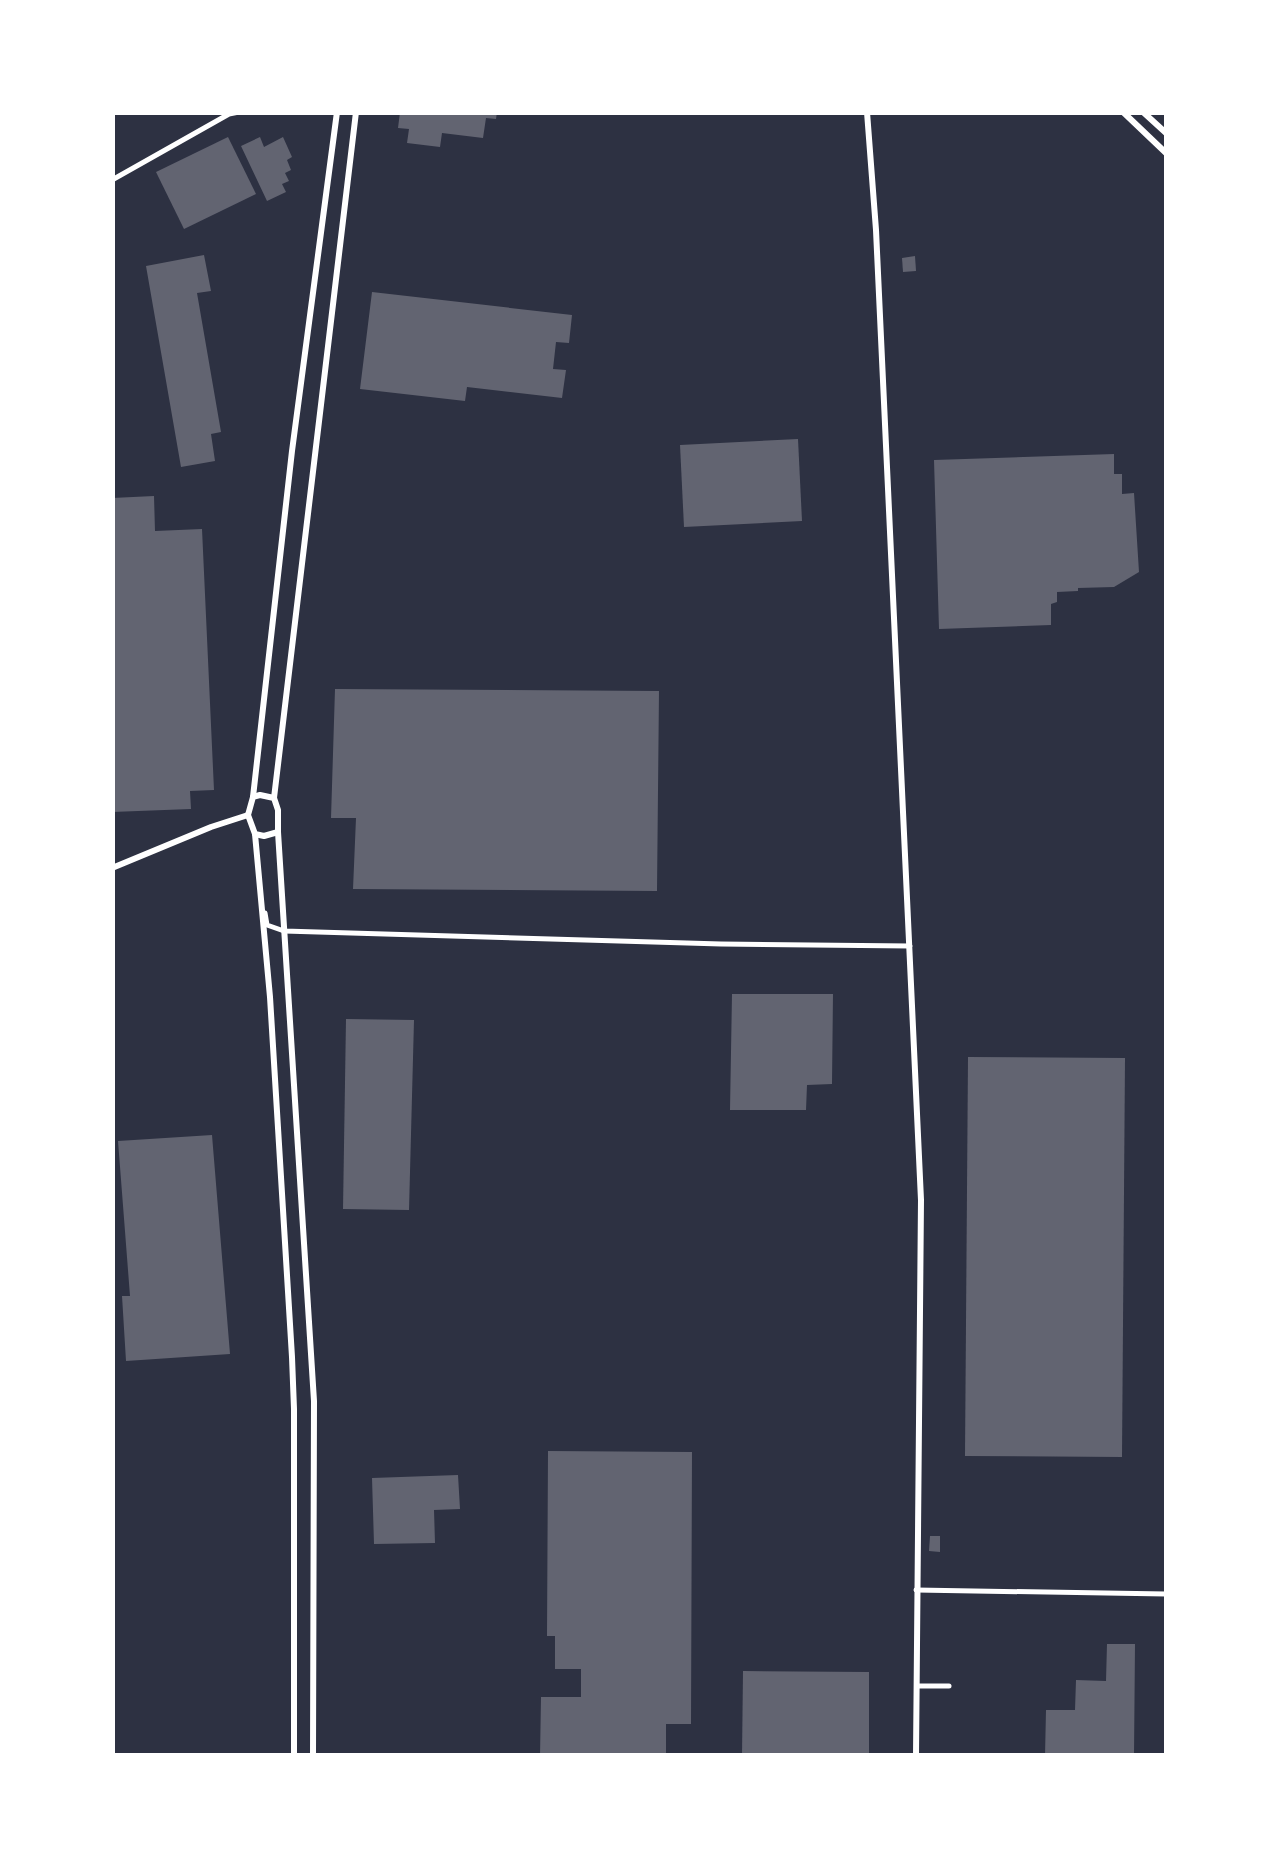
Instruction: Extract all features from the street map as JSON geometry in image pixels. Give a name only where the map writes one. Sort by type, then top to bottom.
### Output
[{"type":"main road","points":[[294,1756],[294,1410],[262,895],[255,834],[248,815],[337,112]]},
{"type":"main road","points":[[313,1756],[315,1413],[278,810],[274,798],[356,112]]},
{"type":"main road","points":[[867,112],[876,230],[921,1200],[916,1756]]},
{"type":"main road","points":[[1123,112],[1166,153]]},
{"type":"main road","points":[[1143,112],[1166,133]]},
{"type":"main road","points":[[253,797],[274,798]]},
{"type":"main road","points":[[112,868],[211,826],[248,815]]},
{"type":"main road","points":[[255,834],[278,832]]},
{"type":"street","points":[[112,180],[239,112]]},
{"type":"street","points":[[262,895],[267,925],[284,932],[910,946]]},
{"type":"street","points":[[916,1590],[1166,1594]]},
{"type":"street","points":[[917,1686],[949,1686]]},
{"type":"building","points":[[400,112],[497,112],[496,119],[486,118],[483,138],[442,133],[440,147],[407,143],[409,129],[398,128]]},
{"type":"building","points":[[228,137],[256,194],[184,229],[156,172]]},
{"type":"building","points":[[260,137],[264,147],[283,137],[292,157],[287,160],[291,170],[285,173],[289,181],[282,184],[286,192],[267,201],[241,146]]},
{"type":"building","points":[[204,255],[211,291],[197,293],[221,432],[211,434],[215,461],[181,467],[146,266]]},
{"type":"building","points":[[915,256],[916,271],[903,272],[902,258]]},
{"type":"building","points":[[372,292],[572,315],[569,343],[556,342],[553,369],[566,370],[562,398],[467,387],[465,401],[360,389]]},
{"type":"building","points":[[798,439],[802,521],[684,527],[680,445]]},
{"type":"building","points":[[1114,454],[1114,474],[1122,474],[1122,494],[1134,493],[1139,572],[1114,587],[1057,592],[1057,602],[1051,604],[1051,625],[939,629],[934,460]]},
{"type":"building","points":[[154,496],[155,531],[202,529],[214,790],[190,791],[191,809],[112,812],[112,498]]},
{"type":"building","points":[[335,689],[659,691],[657,891],[353,889],[356,818],[331,818]]},
{"type":"building","points":[[732,994],[833,994],[832,1084],[807,1085],[806,1110],[730,1110]]},
{"type":"building","points":[[346,1019],[414,1020],[409,1210],[343,1209]]},
{"type":"building","points":[[968,1057],[1125,1058],[1122,1457],[965,1456]]},
{"type":"building","points":[[212,1135],[230,1354],[126,1361],[122,1296],[130,1296],[118,1141]]},
{"type":"building","points":[[548,1451],[692,1452],[691,1724],[666,1724],[666,1756],[540,1756],[541,1697],[581,1697],[581,1669],[555,1669],[555,1636],[547,1636]]},
{"type":"building","points":[[458,1475],[460,1509],[434,1510],[435,1543],[374,1544],[372,1478]]},
{"type":"building","points":[[930,1536],[940,1536],[940,1552],[929,1551]]},
{"type":"building","points":[[1107,1644],[1135,1644],[1134,1756],[1045,1756],[1046,1710],[1075,1710],[1076,1680],[1106,1681]]},
{"type":"building","points":[[743,1671],[869,1672],[869,1756],[742,1756]]}]
